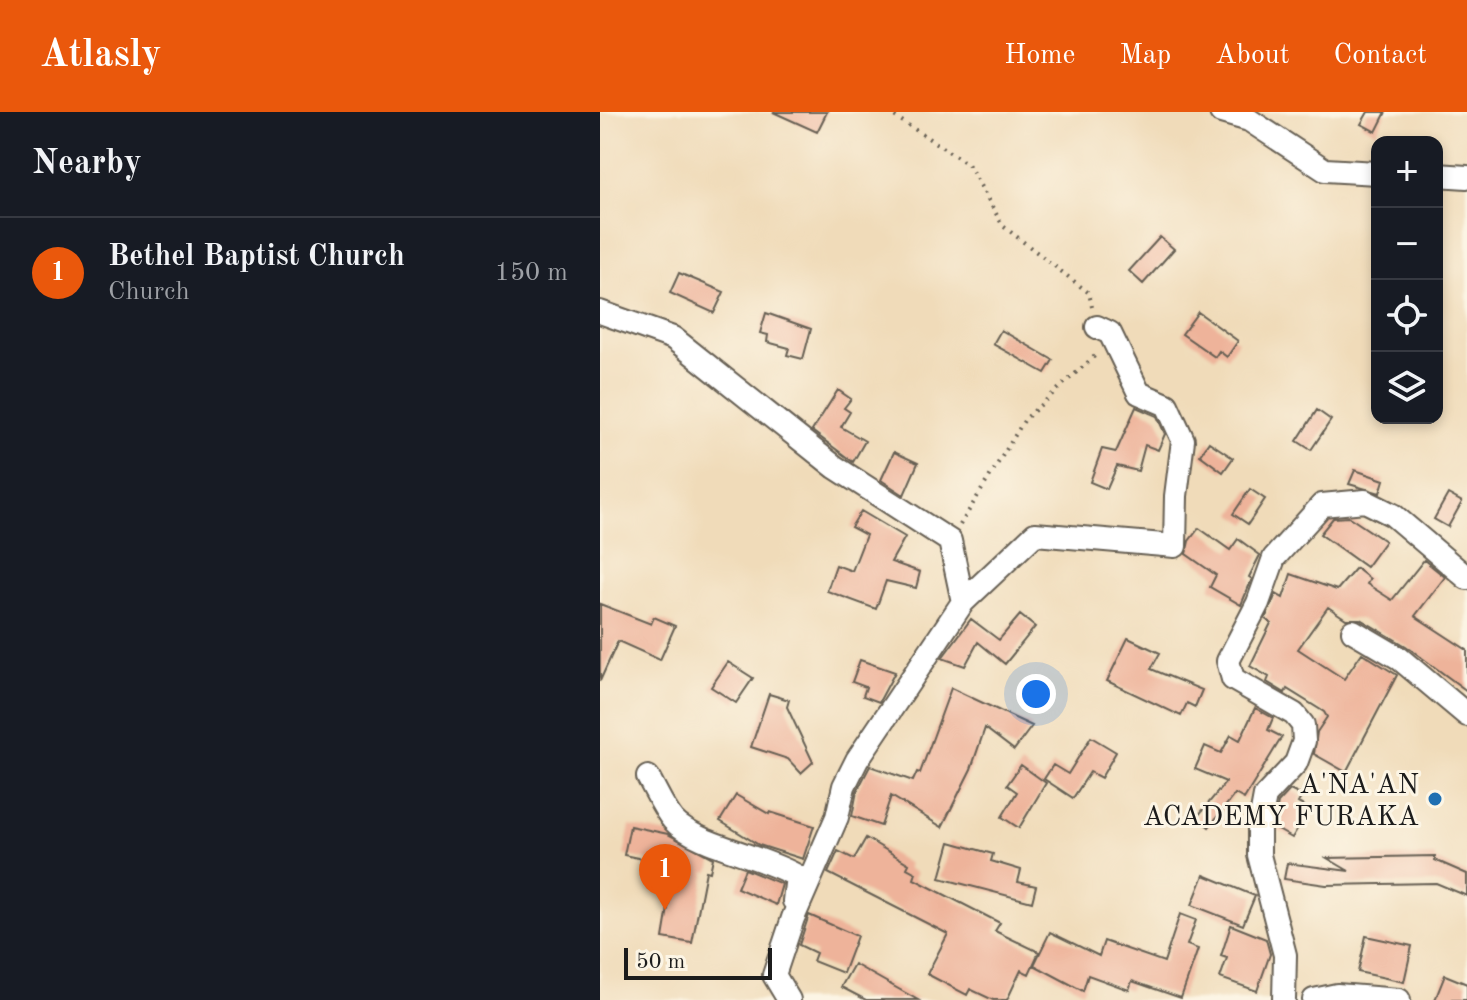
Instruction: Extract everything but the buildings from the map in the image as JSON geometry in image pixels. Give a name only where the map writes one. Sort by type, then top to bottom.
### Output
[{"type":"street","points":[[1221,112],[1249,120],[1325,170],[1371,173]]},
{"type":"street","points":[[1443,175],[1467,177]]},
{"type":"street","points":[[600,312],[673,338],[835,467],[950,541],[963,602]]},
{"type":"street","points":[[789,1000],[774,975],[793,918],[837,817],[844,786],[857,760],[963,602],[1035,534],[1175,546],[1176,496],[1183,440],[1167,405],[1139,393],[1110,333],[1097,327]]},
{"type":"street","points":[[1284,1000],[1285,955],[1259,855],[1259,828],[1265,796],[1296,763],[1304,741],[1303,725],[1294,714],[1233,679],[1228,661],[1235,643],[1258,603],[1274,558],[1322,505],[1365,501],[1393,515],[1467,578]]},
{"type":"street","points":[[1353,631],[1399,658],[1467,715]]},
{"type":"street","points":[[648,777],[674,822],[715,843],[774,862],[797,876],[793,918]]},
{"type":"street","points":[[1314,1000],[1337,995],[1399,1000]]},
{"type":"path","points":[[888,112],[968,164],[1003,226],[1089,293],[1102,349],[1025,419],[950,541]]},
{"type":"place","name":"A'NA'AN ACADEMY FURAKA","points":[[1435,799]]},
{"type":"place","name":"Bethel Baptist Church","points":[[665,910]]}]
